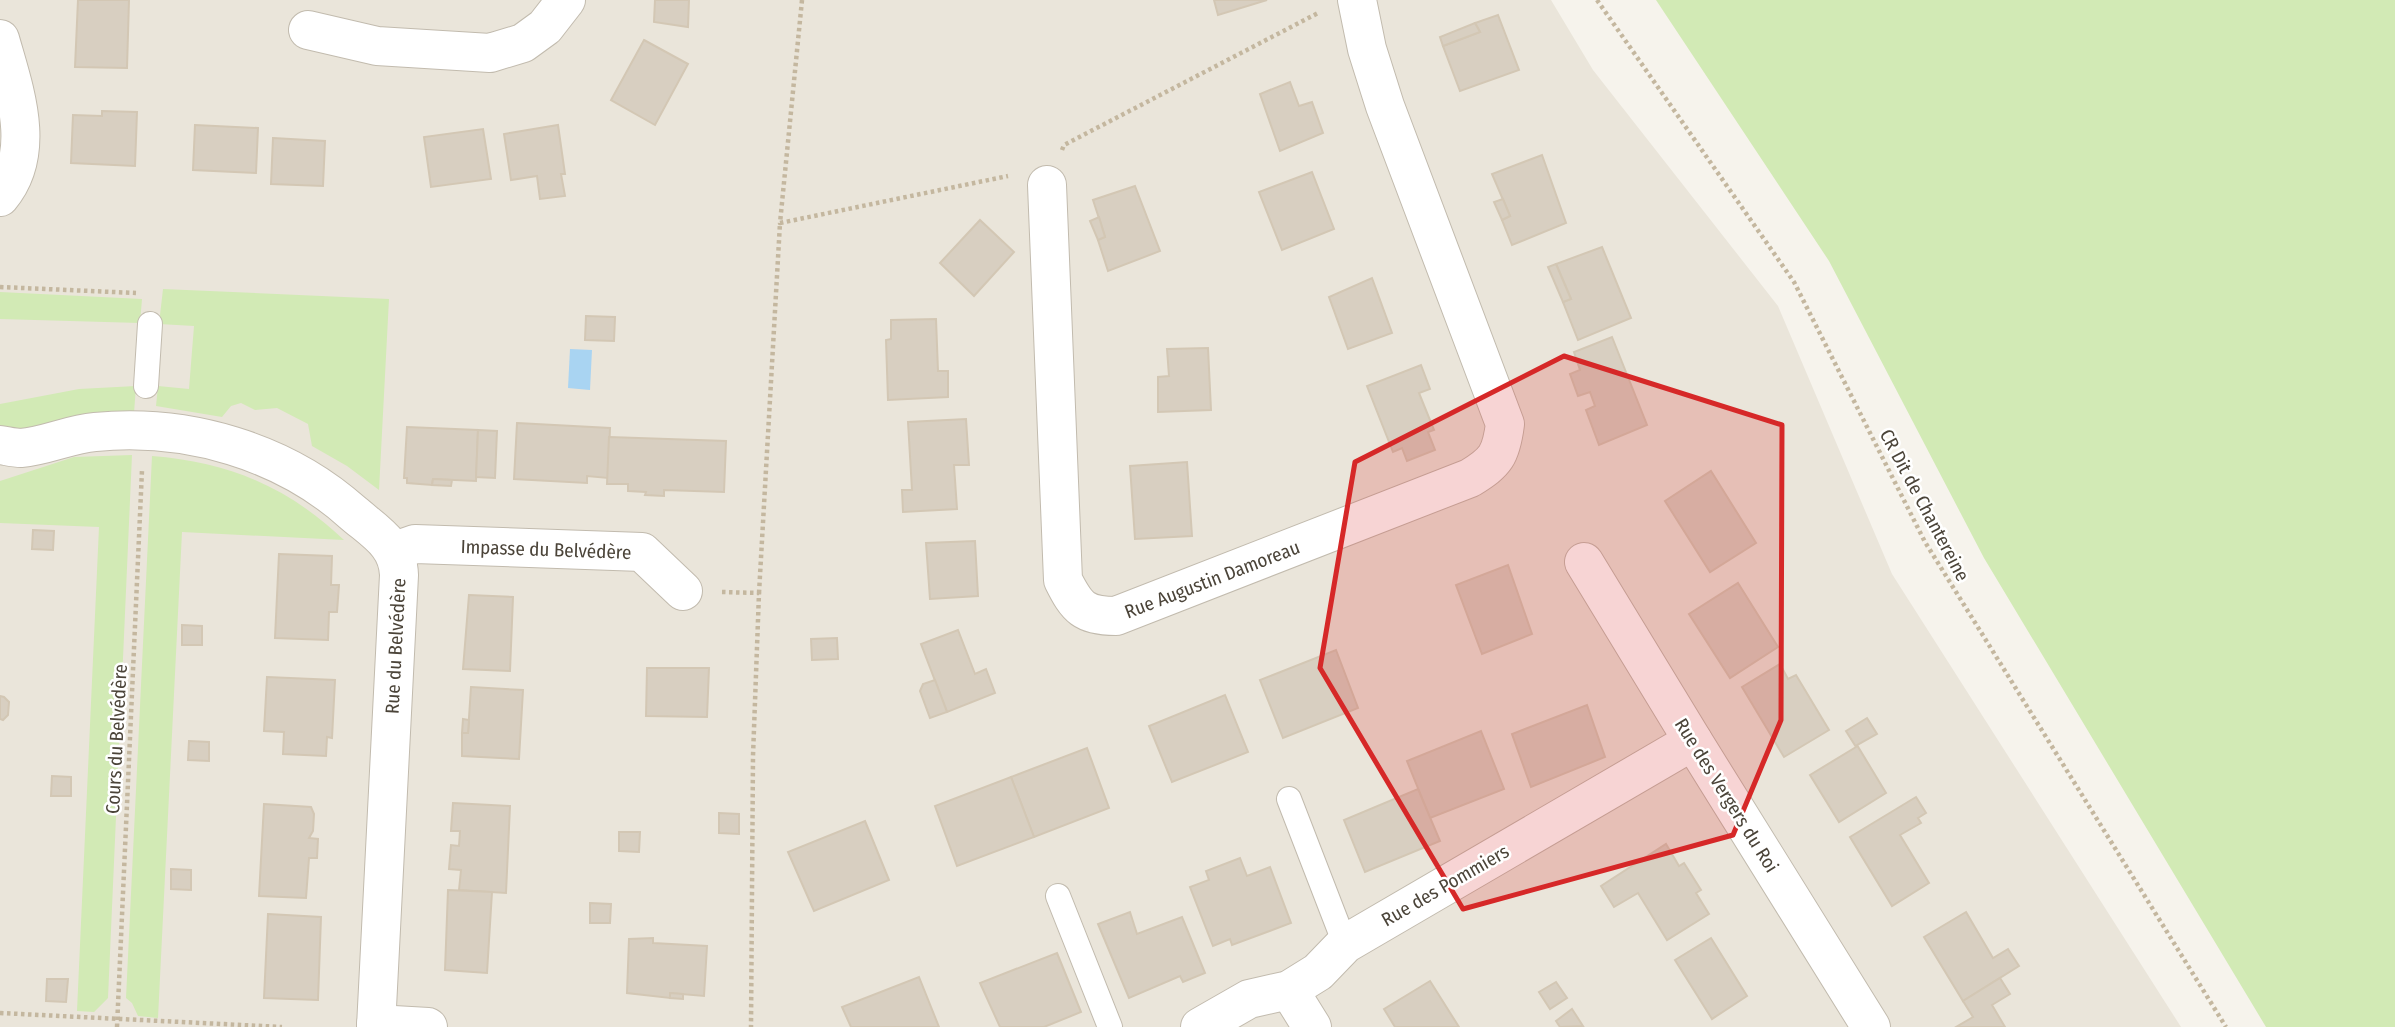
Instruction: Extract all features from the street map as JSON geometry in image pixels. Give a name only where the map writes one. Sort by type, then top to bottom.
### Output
[{"type":"street","points":[[308,30],[377,46],[490,52],[523,43],[545,27],[566,0]]},
{"type":"street","name":"Rue Augustin Damoreau","points":[[1030,180],[1063,580],[1075,603],[1095,616],[1116,616],[1470,478],[1490,465],[1502,448],[1504,424],[1385,106],[1367,49],[1341,4]]},
{"type":"street","points":[[0,39],[17,100],[21,130],[18,161],[7,188],[0,197]]},
{"type":"street","name":"Rue du Belvédère","points":[[7,451],[93,432],[144,430],[205,437],[261,455],[302,477],[343,504],[395,551],[399,575],[376,1026]]},
{"type":"street","name":"Impasse du Belvédère","points":[[395,551],[415,544],[642,552],[683,591]]},
{"type":"street","name":"Rue des Vergers du Roi","points":[[1584,562],[1692,741],[1871,1027]]},
{"type":"street","name":"Rue des Pommiers","points":[[1200,1027],[1249,999],[1289,990],[1318,972],[1345,944],[1692,741]]},
{"type":"street","points":[[1289,990],[1311,1027]]},
{"type":"street","points":[[376,1026],[428,1027]]},
{"type":"lane","points":[[146,386],[150,324]]},
{"type":"lane","points":[[1289,799],[1345,944]]},
{"type":"lane","points":[[1058,896],[1110,1027]]},
{"type":"path","points":[[751,1027],[753,756],[758,593],[780,223],[802,0]]},
{"type":"path","name":"CR Dit de Chantereine","points":[[1597,0],[1794,282],[1925,542],[2226,1027]]},
{"type":"path","points":[[780,223],[1030,180],[1064,145],[1341,4]]},
{"type":"path","points":[[0,287],[152,294],[150,324]]},
{"type":"path","name":"Cours du Belvédère","points":[[117,1027],[142,465]]},
{"type":"path","points":[[683,591],[758,593]]},
{"type":"path","points":[[0,1013],[282,1027]]},
{"type":"highlighted area","points":[[1564,356],[1782,425],[1781,720],[1733,835],[1463,909],[1320,668],[1355,462]]},
{"type":"shaded area","points":[[0,0],[1551,0],[1593,70],[1778,306],[1892,574],[2181,1027],[0,1027]]},
{"type":"green space","points":[[1656,0],[2395,0],[2395,1027],[2266,1027],[1984,558],[1829,261]]},
{"type":"green space","points":[[163,289],[389,299],[379,490],[347,466],[312,446],[308,424],[277,408],[255,410],[241,403],[231,406],[222,417],[156,406],[158,386],[189,389],[194,326],[159,324]]},
{"type":"green space","points":[[0,292],[142,299],[140,323],[0,319]]},
{"type":"green space","points":[[136,386],[134,413],[0,435],[0,404],[79,389]]},
{"type":"green space","points":[[132,455],[108,998],[94,1012],[77,1011],[99,527],[0,523],[0,481],[74,457]]},
{"type":"green space","points":[[152,456],[207,464],[256,480],[301,505],[344,540],[182,532],[158,1018],[138,1016],[132,1003],[126,998]]},
{"type":"water","points":[[570,349],[592,350],[590,390],[568,388]]},
{"type":"building","points":[[78,0],[129,0],[127,68],[75,67]]},
{"type":"building","points":[[655,0],[689,0],[688,27],[654,22]]},
{"type":"building","points":[[1214,0],[1267,0],[1218,15]]},
{"type":"building","points":[[1498,15],[1519,70],[1460,91],[1443,46],[1480,32],[1475,23]]},
{"type":"building","points":[[1475,23],[1480,32],[1443,46],[1440,37]]},
{"type":"building","points":[[644,40],[688,64],[655,125],[611,100]]},
{"type":"building","points":[[1290,82],[1299,106],[1312,102],[1323,133],[1280,151],[1260,94]]},
{"type":"building","points":[[102,111],[137,112],[135,166],[71,163],[73,115],[102,116]]},
{"type":"building","points":[[195,125],[258,128],[256,173],[193,170]]},
{"type":"building","points":[[558,125],[565,174],[561,174],[565,196],[540,199],[537,176],[511,180],[504,134]]},
{"type":"building","points":[[483,129],[491,179],[431,187],[424,137]]},
{"type":"building","points":[[273,138],[325,141],[323,186],[271,184]]},
{"type":"building","points":[[1542,155],[1566,223],[1512,245],[1502,220],[1510,216],[1492,174]]},
{"type":"building","points":[[1312,172],[1334,229],[1282,250],[1259,192]]},
{"type":"building","points":[[1135,186],[1160,251],[1108,271],[1098,240],[1105,237],[1093,200]]},
{"type":"building","points":[[1503,199],[1510,216],[1502,220],[1494,202]]},
{"type":"building","points":[[1099,217],[1105,237],[1098,240],[1090,221]]},
{"type":"building","points":[[980,220],[1014,252],[974,296],[940,263]]},
{"type":"building","points":[[1602,247],[1631,318],[1578,340],[1563,302],[1571,299],[1556,264]]},
{"type":"building","points":[[1556,264],[1571,299],[1563,302],[1548,267]]},
{"type":"building","points":[[1372,278],[1392,333],[1348,349],[1329,297]]},
{"type":"building","points":[[586,316],[615,317],[614,341],[585,340]]},
{"type":"building","points":[[936,319],[938,371],[948,371],[948,397],[888,400],[886,340],[891,339],[891,320]]},
{"type":"building","points":[[1612,337],[1647,425],[1599,445],[1586,410],[1595,406],[1590,392],[1578,396],[1570,374],[1580,370],[1574,352]]},
{"type":"building","points":[[1208,348],[1211,410],[1158,412],[1158,377],[1169,376],[1167,349]]},
{"type":"building","points":[[1421,365],[1430,389],[1419,393],[1434,430],[1428,432],[1435,450],[1407,461],[1402,448],[1393,452],[1367,386]]},
{"type":"building","points":[[966,419],[969,465],[954,465],[957,509],[903,512],[902,490],[912,490],[908,422]]},
{"type":"building","points":[[517,423],[610,428],[608,478],[587,476],[587,483],[514,479]]},
{"type":"building","points":[[407,427],[478,430],[476,481],[433,479],[432,485],[407,483],[407,478],[404,478]]},
{"type":"building","points":[[478,430],[497,431],[495,478],[476,477]]},
{"type":"building","points":[[609,437],[726,441],[724,492],[664,490],[664,496],[645,495],[646,492],[628,491],[628,484],[607,484]]},
{"type":"building","points":[[1187,462],[1192,536],[1135,539],[1130,466]]},
{"type":"building","points":[[1711,471],[1756,543],[1710,572],[1665,501]]},
{"type":"building","points":[[433,479],[452,480],[451,486],[432,485]]},
{"type":"building","points":[[33,530],[54,531],[53,550],[32,549]]},
{"type":"building","points":[[975,541],[978,596],[930,599],[926,543]]},
{"type":"building","points":[[279,554],[332,556],[331,585],[339,585],[337,612],[329,612],[328,640],[275,638]]},
{"type":"building","points":[[1508,565],[1532,634],[1482,654],[1456,585]]},
{"type":"building","points":[[1738,583],[1778,647],[1730,678],[1689,614]]},
{"type":"building","points":[[469,595],[513,597],[510,671],[463,669]]},
{"type":"building","points":[[182,625],[202,626],[202,645],[182,645]]},
{"type":"building","points":[[958,630],[975,674],[986,669],[995,693],[947,712],[921,644]]},
{"type":"building","points":[[837,638],[838,659],[812,660],[811,639]]},
{"type":"building","points":[[1336,650],[1358,708],[1283,738],[1260,680]]},
{"type":"building","points":[[1780,664],[1788,679],[1796,675],[1829,730],[1784,757],[1742,687]]},
{"type":"building","points":[[647,668],[709,668],[707,717],[646,716]]},
{"type":"building","points":[[267,677],[335,680],[332,738],[327,737],[326,756],[283,754],[284,732],[264,731]]},
{"type":"building","points":[[935,680],[947,712],[930,718],[920,691],[923,684]]},
{"type":"building","points":[[471,687],[523,690],[519,759],[462,756],[462,733],[468,733]]},
{"type":"building","points":[[1225,695],[1248,752],[1172,782],[1149,726]]},
{"type":"building","points":[[0,696],[9,702],[8,715],[3,720],[0,719]]},
{"type":"building","points":[[1587,705],[1605,757],[1531,787],[1512,734]]},
{"type":"building","points":[[1867,718],[1877,734],[1857,745],[1886,793],[1839,822],[1810,775],[1856,747],[1846,731]]},
{"type":"building","points":[[463,719],[469,720],[468,733],[462,733]]},
{"type":"building","points":[[1481,731],[1504,789],[1430,818],[1407,761]]},
{"type":"building","points":[[189,741],[209,742],[209,761],[188,760]]},
{"type":"building","points":[[1087,748],[1109,808],[1034,837],[1011,777]]},
{"type":"building","points":[[52,776],[71,777],[71,796],[51,796]]},
{"type":"building","points":[[1011,777],[1034,837],[957,866],[935,806]]},
{"type":"building","points":[[1418,789],[1440,841],[1365,872],[1344,820]]},
{"type":"building","points":[[1916,797],[1926,813],[1918,818],[1921,823],[1900,835],[1929,883],[1892,906],[1850,837]]},
{"type":"building","points":[[453,803],[510,806],[506,893],[459,890],[461,870],[449,869],[451,845],[459,846],[460,831],[451,831]]},
{"type":"building","points":[[264,804],[311,807],[314,814],[313,831],[309,838],[318,839],[317,858],[309,858],[306,898],[259,896]]},
{"type":"building","points":[[719,813],[739,814],[739,834],[719,833]]},
{"type":"building","points":[[865,821],[889,880],[814,911],[788,852]]},
{"type":"building","points":[[619,832],[640,832],[639,852],[619,851]]},
{"type":"building","points":[[1666,844],[1679,866],[1684,863],[1701,890],[1696,893],[1709,914],[1667,940],[1638,893],[1614,907],[1601,886]]},
{"type":"building","points":[[1240,858],[1247,876],[1270,867],[1291,923],[1232,945],[1230,939],[1213,946],[1190,887],[1209,880],[1206,871]]},
{"type":"building","points":[[171,869],[191,870],[191,890],[171,889]]},
{"type":"building","points":[[448,890],[492,892],[487,973],[445,970]]},
{"type":"building","points":[[590,903],[611,904],[610,923],[590,923]]},
{"type":"building","points":[[1130,912],[1137,934],[1182,917],[1205,973],[1183,982],[1180,976],[1129,998],[1098,924]]},
{"type":"building","points":[[1966,912],[1993,958],[2008,949],[2019,966],[1963,1001],[1924,937]]},
{"type":"building","points":[[268,914],[321,917],[318,1000],[264,998]]},
{"type":"building","points":[[653,938],[653,943],[707,946],[704,996],[670,993],[670,998],[627,993],[629,939]]},
{"type":"building","points":[[1711,938],[1747,996],[1712,1019],[1675,960]]},
{"type":"building","points":[[1057,953],[1081,1012],[1044,1027],[1000,1027],[980,983]]},
{"type":"building","points":[[919,977],[939,1027],[851,1027],[842,1007]]},
{"type":"building","points":[[2000,978],[2010,994],[1992,1005],[2005,1027],[1956,1027],[1973,1017],[1963,1001]]},
{"type":"building","points":[[47,979],[68,979],[66,1002],[46,1001]]},
{"type":"building","points":[[1430,981],[1459,1027],[1395,1027],[1384,1009]]},
{"type":"building","points":[[1556,982],[1567,998],[1550,1009],[1539,992]]},
{"type":"building","points":[[670,993],[683,994],[683,999],[670,998]]},
{"type":"building","points":[[1572,1009],[1583,1026],[1560,1027],[1556,1021]]}]
